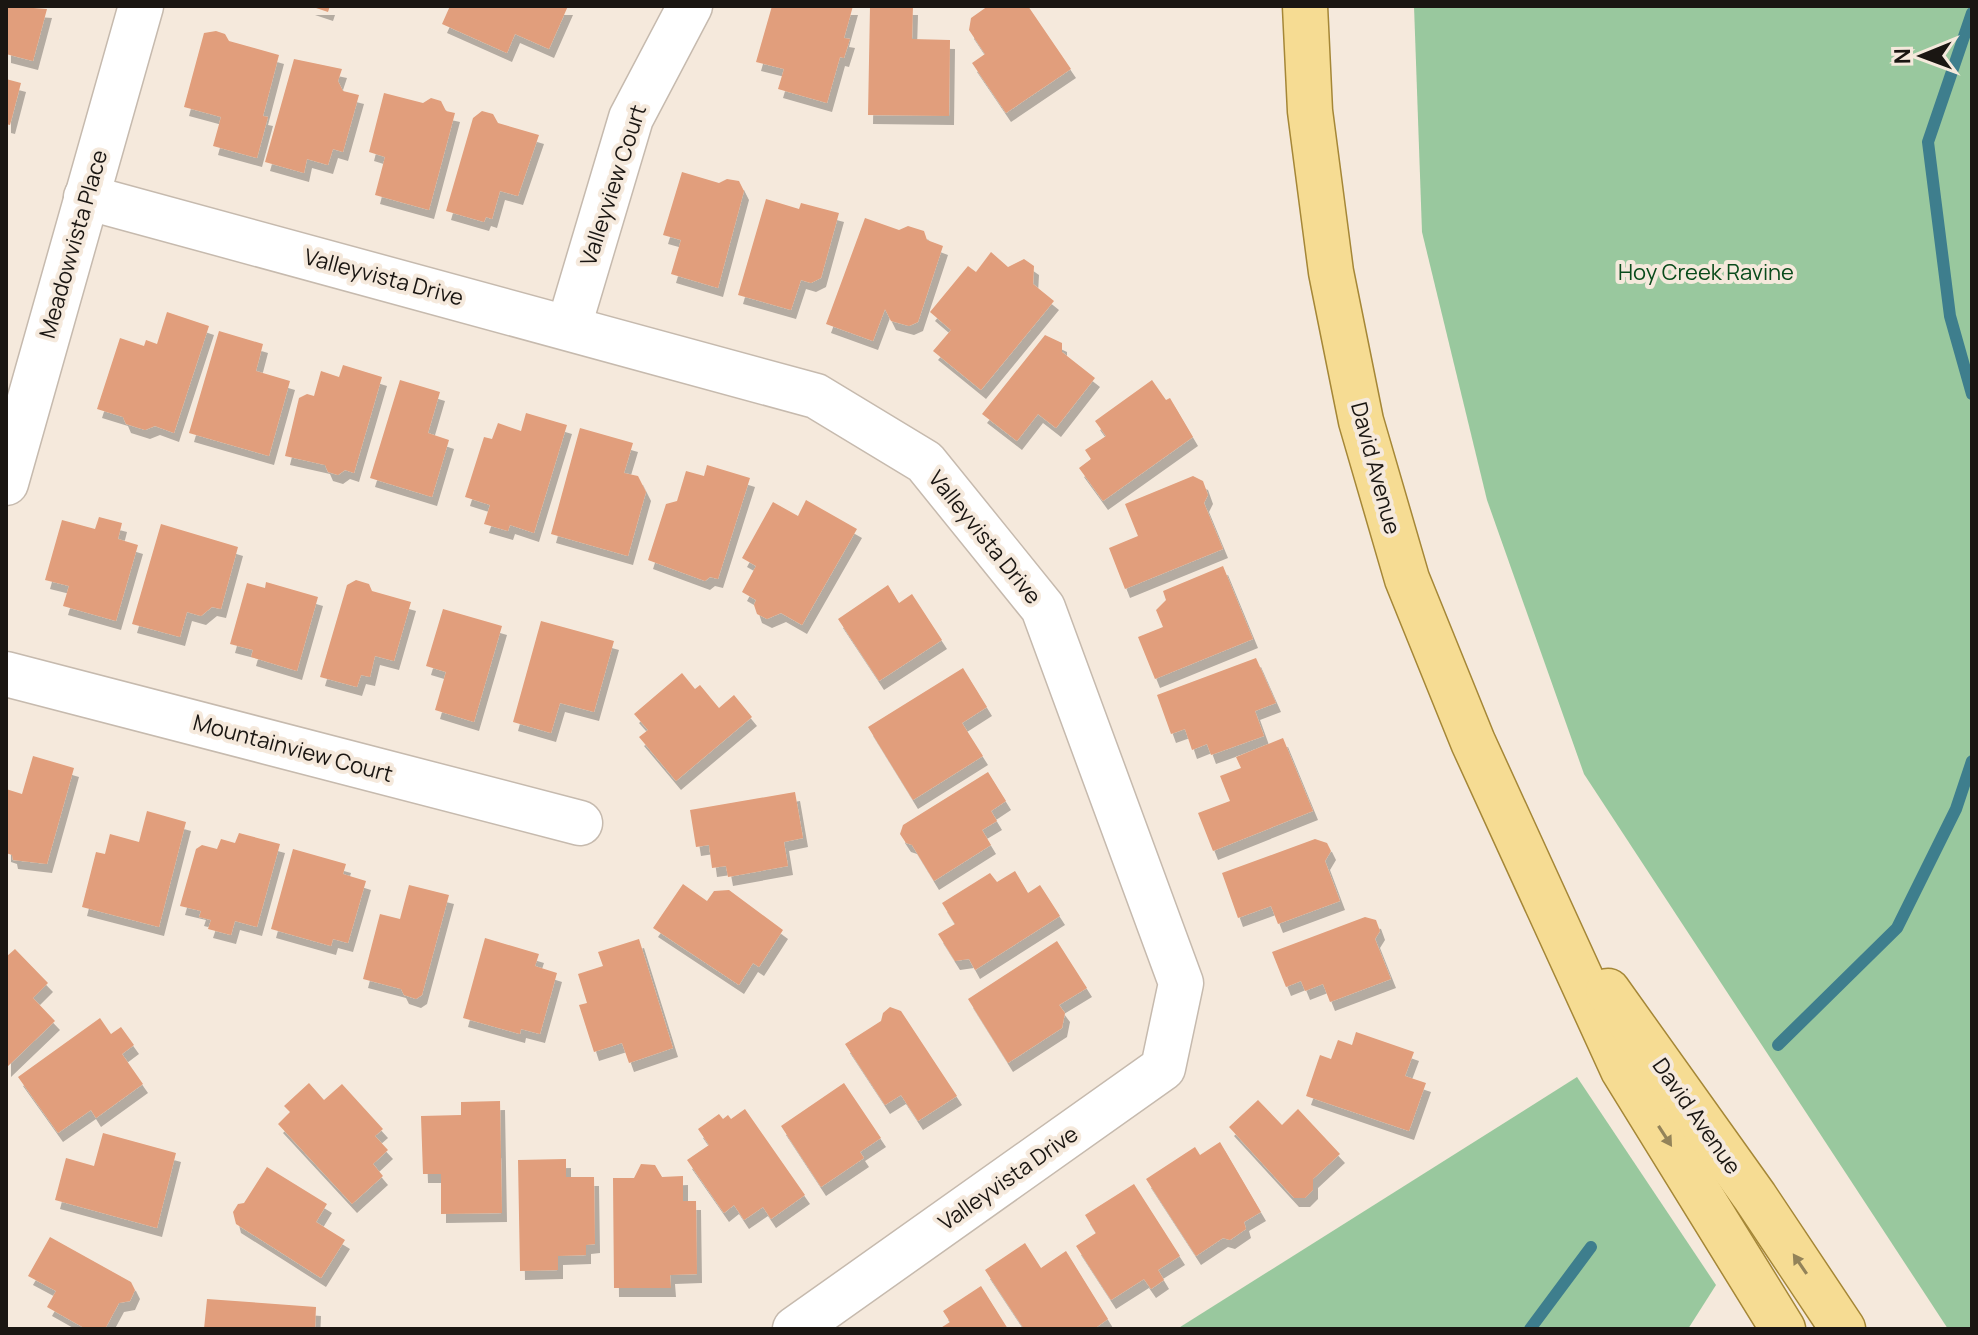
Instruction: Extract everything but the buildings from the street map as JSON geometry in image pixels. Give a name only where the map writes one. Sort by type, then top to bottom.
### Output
[{"type":"main road","name":"David Avenue","points":[[1305,6],[1310,111],[1331,272],[1361,421],[1407,579],[1473,742],[1623,1070],[1775,1325]]},
{"type":"main road","name":"David Avenue","points":[[1547,905],[1746,1184],[1843,1329]]},
{"type":"street","name":"Meadowvista Place","points":[[6,483],[141,6]]},
{"type":"street","name":"Valleyview Court","points":[[569,326],[631,118],[690,6]]},
{"type":"street","name":"Valleyvista Drive","points":[[86,197],[569,326],[816,396],[925,462],[1043,608],[1181,983],[1163,1068],[795,1329]]},
{"type":"street","name":"Mountainview Court","points":[[6,674],[580,823]]},
{"type":"green space","name":"Hoy Creek Ravine","points":[[1414,6],[1972,6],[1972,1329],[1948,1329],[1584,774],[1487,500],[1422,232]]},
{"type":"green space","points":[[1577,1077],[1716,1285],[1688,1329],[1177,1329]]},
{"type":"waterway","points":[[1972,13],[1928,142],[1950,316],[1972,394]]},
{"type":"waterway","points":[[1778,1045],[1897,928],[1956,809],[1972,761]]},
{"type":"waterway","points":[[1530,1329],[1591,1247]]}]
